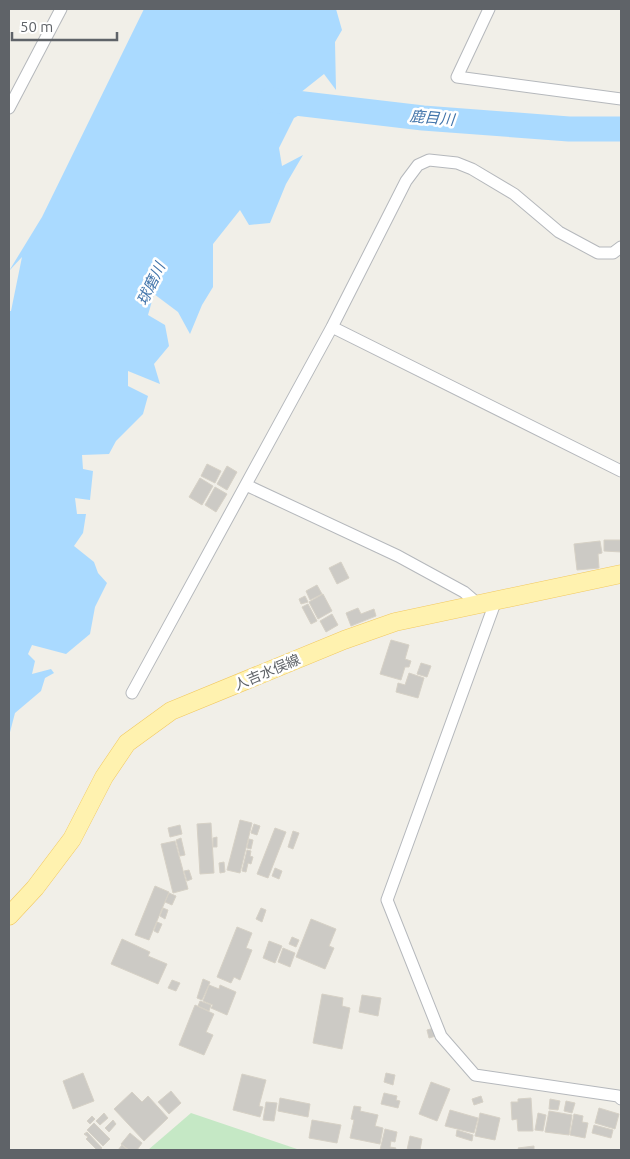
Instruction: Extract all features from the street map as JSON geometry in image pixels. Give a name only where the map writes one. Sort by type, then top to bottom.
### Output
[{"type":"main road","name":"人吉水俣線","points":[[9,916],[35,888],[72,839],[104,777],[127,743],[171,711],[344,640],[395,622],[621,574]]},
{"type":"street","points":[[9,108],[61,9]]},
{"type":"street","points":[[489,9],[457,77],[621,99]]},
{"type":"street","points":[[132,693],[332,327],[406,181],[418,165],[429,160],[457,163],[472,169],[514,194],[559,232],[598,253],[613,253],[621,247]]},
{"type":"street","points":[[332,327],[621,471]]},
{"type":"street","points":[[246,485],[398,556],[464,592],[478,604]]},
{"type":"street","points":[[496,600],[387,900],[441,1036],[475,1075],[618,1096],[621,1099]]},
{"type":"green space","points":[[191,1113],[300,1150],[148,1150]]},
{"type":"water","name":"球磨川","points":[[144,9],[336,9],[342,30],[335,42],[336,90],[324,74],[300,93],[307,111],[294,118],[279,148],[282,166],[303,155],[286,184],[270,223],[249,225],[240,210],[213,244],[213,287],[202,305],[190,334],[178,312],[154,294],[148,315],[165,325],[169,346],[154,364],[160,384],[128,371],[128,386],[148,396],[143,414],[116,441],[109,454],[82,455],[83,469],[93,471],[90,500],[75,498],[77,514],[86,514],[83,533],[74,546],[94,562],[98,573],[107,583],[95,607],[90,634],[66,654],[32,645],[28,654],[35,661],[32,674],[51,669],[54,673],[45,678],[41,691],[15,713],[9,736],[9,311],[11,311],[22,257],[9,271],[42,217]]},
{"type":"building","points":[[207,464],[221,471],[215,483],[201,476]]},
{"type":"building","points":[[227,466],[237,472],[227,490],[217,484]]},
{"type":"building","points":[[200,478],[213,486],[202,505],[189,497]]},
{"type":"building","points":[[215,487],[227,494],[216,512],[205,505]]},
{"type":"building","points":[[604,540],[621,540],[621,552],[604,551]]},
{"type":"building","points":[[600,541],[602,553],[598,554],[599,568],[577,570],[574,544]]},
{"type":"building","points":[[341,562],[349,578],[337,584],[329,568]]},
{"type":"building","points":[[317,585],[322,594],[310,600],[306,591]]},
{"type":"building","points":[[323,594],[332,611],[318,619],[309,602]]},
{"type":"building","points":[[305,596],[308,602],[301,604],[299,599]]},
{"type":"building","points":[[308,604],[317,621],[311,624],[302,607]]},
{"type":"building","points":[[358,608],[361,614],[374,609],[376,616],[351,626],[346,613]]},
{"type":"building","points":[[332,614],[338,625],[326,632],[320,621]]},
{"type":"building","points":[[391,640],[409,645],[405,659],[411,661],[409,667],[405,667],[401,680],[380,674]]},
{"type":"building","points":[[421,663],[431,666],[427,677],[417,674]]},
{"type":"building","points":[[409,673],[424,678],[418,698],[396,692],[398,683],[405,685]]},
{"type":"building","points":[[240,820],[252,823],[240,873],[227,870]]},
{"type":"building","points":[[211,823],[214,873],[200,874],[197,824]]},
{"type":"building","points":[[254,824],[260,826],[257,835],[251,833]]},
{"type":"building","points":[[180,825],[182,834],[170,837],[168,828]]},
{"type":"building","points":[[275,828],[286,832],[268,878],[257,874]]},
{"type":"building","points":[[293,831],[299,833],[293,849],[288,847]]},
{"type":"building","points":[[217,837],[217,847],[213,847],[213,838]]},
{"type":"building","points":[[181,838],[185,855],[180,856],[176,840]]},
{"type":"building","points":[[249,839],[253,840],[251,849],[247,848]]},
{"type":"building","points":[[175,841],[188,889],[173,893],[161,844]]},
{"type":"building","points":[[247,850],[251,851],[250,856],[253,857],[251,864],[248,863],[246,872],[242,871]]},
{"type":"building","points":[[224,862],[225,872],[220,873],[219,863]]},
{"type":"building","points":[[275,868],[282,871],[279,879],[272,876]]},
{"type":"building","points":[[189,870],[192,879],[187,881],[184,871]]},
{"type":"building","points":[[155,886],[169,892],[149,940],[135,935]]},
{"type":"building","points":[[169,893],[176,896],[172,905],[165,902]]},
{"type":"building","points":[[163,908],[168,910],[165,919],[160,916]]},
{"type":"building","points":[[261,908],[266,910],[262,922],[256,919]]},
{"type":"building","points":[[311,919],[336,929],[329,946],[334,948],[325,969],[296,957]]},
{"type":"building","points":[[157,922],[162,924],[158,933],[154,931]]},
{"type":"building","points":[[237,927],[252,933],[246,948],[252,950],[240,980],[234,977],[231,983],[217,977]]},
{"type":"building","points":[[292,937],[299,940],[296,947],[289,944]]},
{"type":"building","points":[[122,939],[150,952],[148,956],[167,964],[158,984],[111,964]]},
{"type":"building","points":[[269,941],[282,946],[275,963],[263,958]]},
{"type":"building","points":[[283,948],[295,953],[290,967],[278,962]]},
{"type":"building","points":[[203,979],[210,982],[202,1000],[197,998]]},
{"type":"building","points":[[172,980],[180,983],[176,991],[168,988]]},
{"type":"building","points":[[209,985],[219,989],[220,985],[236,992],[227,1015],[211,1008],[213,1005],[203,1001]]},
{"type":"building","points":[[322,994],[343,998],[342,1006],[350,1008],[342,1049],[313,1043]]},
{"type":"building","points":[[362,995],[381,998],[378,1016],[359,1012]]},
{"type":"building","points":[[200,1001],[211,1005],[209,1011],[198,1006]]},
{"type":"building","points":[[195,1005],[214,1014],[206,1032],[213,1035],[204,1055],[179,1045]]},
{"type":"building","points":[[434,1028],[436,1036],[429,1038],[427,1030]]},
{"type":"building","points":[[83,1073],[94,1101],[73,1109],[63,1081]]},
{"type":"building","points":[[386,1073],[395,1075],[393,1085],[384,1082]]},
{"type":"building","points":[[242,1074],[266,1080],[259,1106],[263,1107],[260,1117],[233,1110]]},
{"type":"building","points":[[431,1082],[450,1089],[437,1121],[419,1114]]},
{"type":"building","points":[[171,1091],[181,1103],[169,1114],[158,1102]]},
{"type":"building","points":[[132,1092],[142,1102],[148,1096],[168,1118],[144,1141],[114,1109]]},
{"type":"building","points":[[384,1093],[397,1096],[396,1100],[400,1101],[398,1108],[381,1104]]},
{"type":"building","points":[[481,1096],[483,1102],[474,1105],[472,1099]]},
{"type":"building","points":[[280,1098],[310,1104],[308,1117],[278,1111]]},
{"type":"building","points":[[531,1098],[533,1131],[518,1131],[517,1119],[512,1120],[511,1102],[518,1102],[518,1099]]},
{"type":"building","points":[[550,1099],[560,1101],[558,1110],[549,1109]]},
{"type":"building","points":[[566,1101],[575,1103],[572,1113],[564,1111]]},
{"type":"building","points":[[266,1102],[277,1103],[274,1121],[263,1120]]},
{"type":"building","points":[[354,1106],[361,1107],[360,1111],[378,1115],[375,1126],[383,1128],[380,1144],[350,1138],[354,1120],[351,1119]]},
{"type":"building","points":[[599,1108],[619,1114],[615,1129],[595,1123]]},
{"type":"building","points":[[450,1110],[478,1118],[474,1133],[445,1126]]},
{"type":"building","points":[[549,1111],[572,1115],[569,1135],[545,1132]]},
{"type":"building","points":[[104,1113],[108,1118],[100,1125],[96,1121]]},
{"type":"building","points":[[480,1113],[500,1118],[495,1140],[475,1136]]},
{"type":"building","points":[[538,1113],[546,1115],[543,1131],[535,1130]]},
{"type":"building","points":[[574,1114],[583,1116],[582,1122],[588,1123],[585,1138],[570,1135]]},
{"type":"building","points":[[92,1116],[95,1119],[90,1124],[87,1121]]},
{"type":"building","points":[[113,1120],[116,1124],[109,1132],[105,1128]]},
{"type":"building","points":[[312,1120],[341,1125],[337,1143],[309,1138]]},
{"type":"building","points":[[94,1123],[110,1139],[103,1146],[87,1130]]},
{"type":"building","points":[[594,1125],[613,1130],[611,1138],[592,1133]]},
{"type":"building","points":[[385,1129],[397,1132],[395,1142],[391,1141],[390,1147],[396,1148],[395,1150],[380,1150]]},
{"type":"building","points":[[457,1130],[473,1135],[472,1141],[456,1136]]},
{"type":"building","points":[[87,1132],[102,1148],[100,1150],[97,1150],[86,1139],[88,1137],[84,1134]]},
{"type":"building","points":[[130,1133],[142,1143],[137,1150],[129,1150],[121,1144]]},
{"type":"building","points":[[410,1136],[422,1139],[420,1150],[407,1150]]},
{"type":"building","points":[[122,1145],[128,1150],[118,1150]]},
{"type":"building","points":[[534,1146],[534,1150],[519,1150],[518,1148]]},
{"type":"waterway","name":"鹿目川","points":[[270,100],[423,118],[569,129],[621,129]]}]
